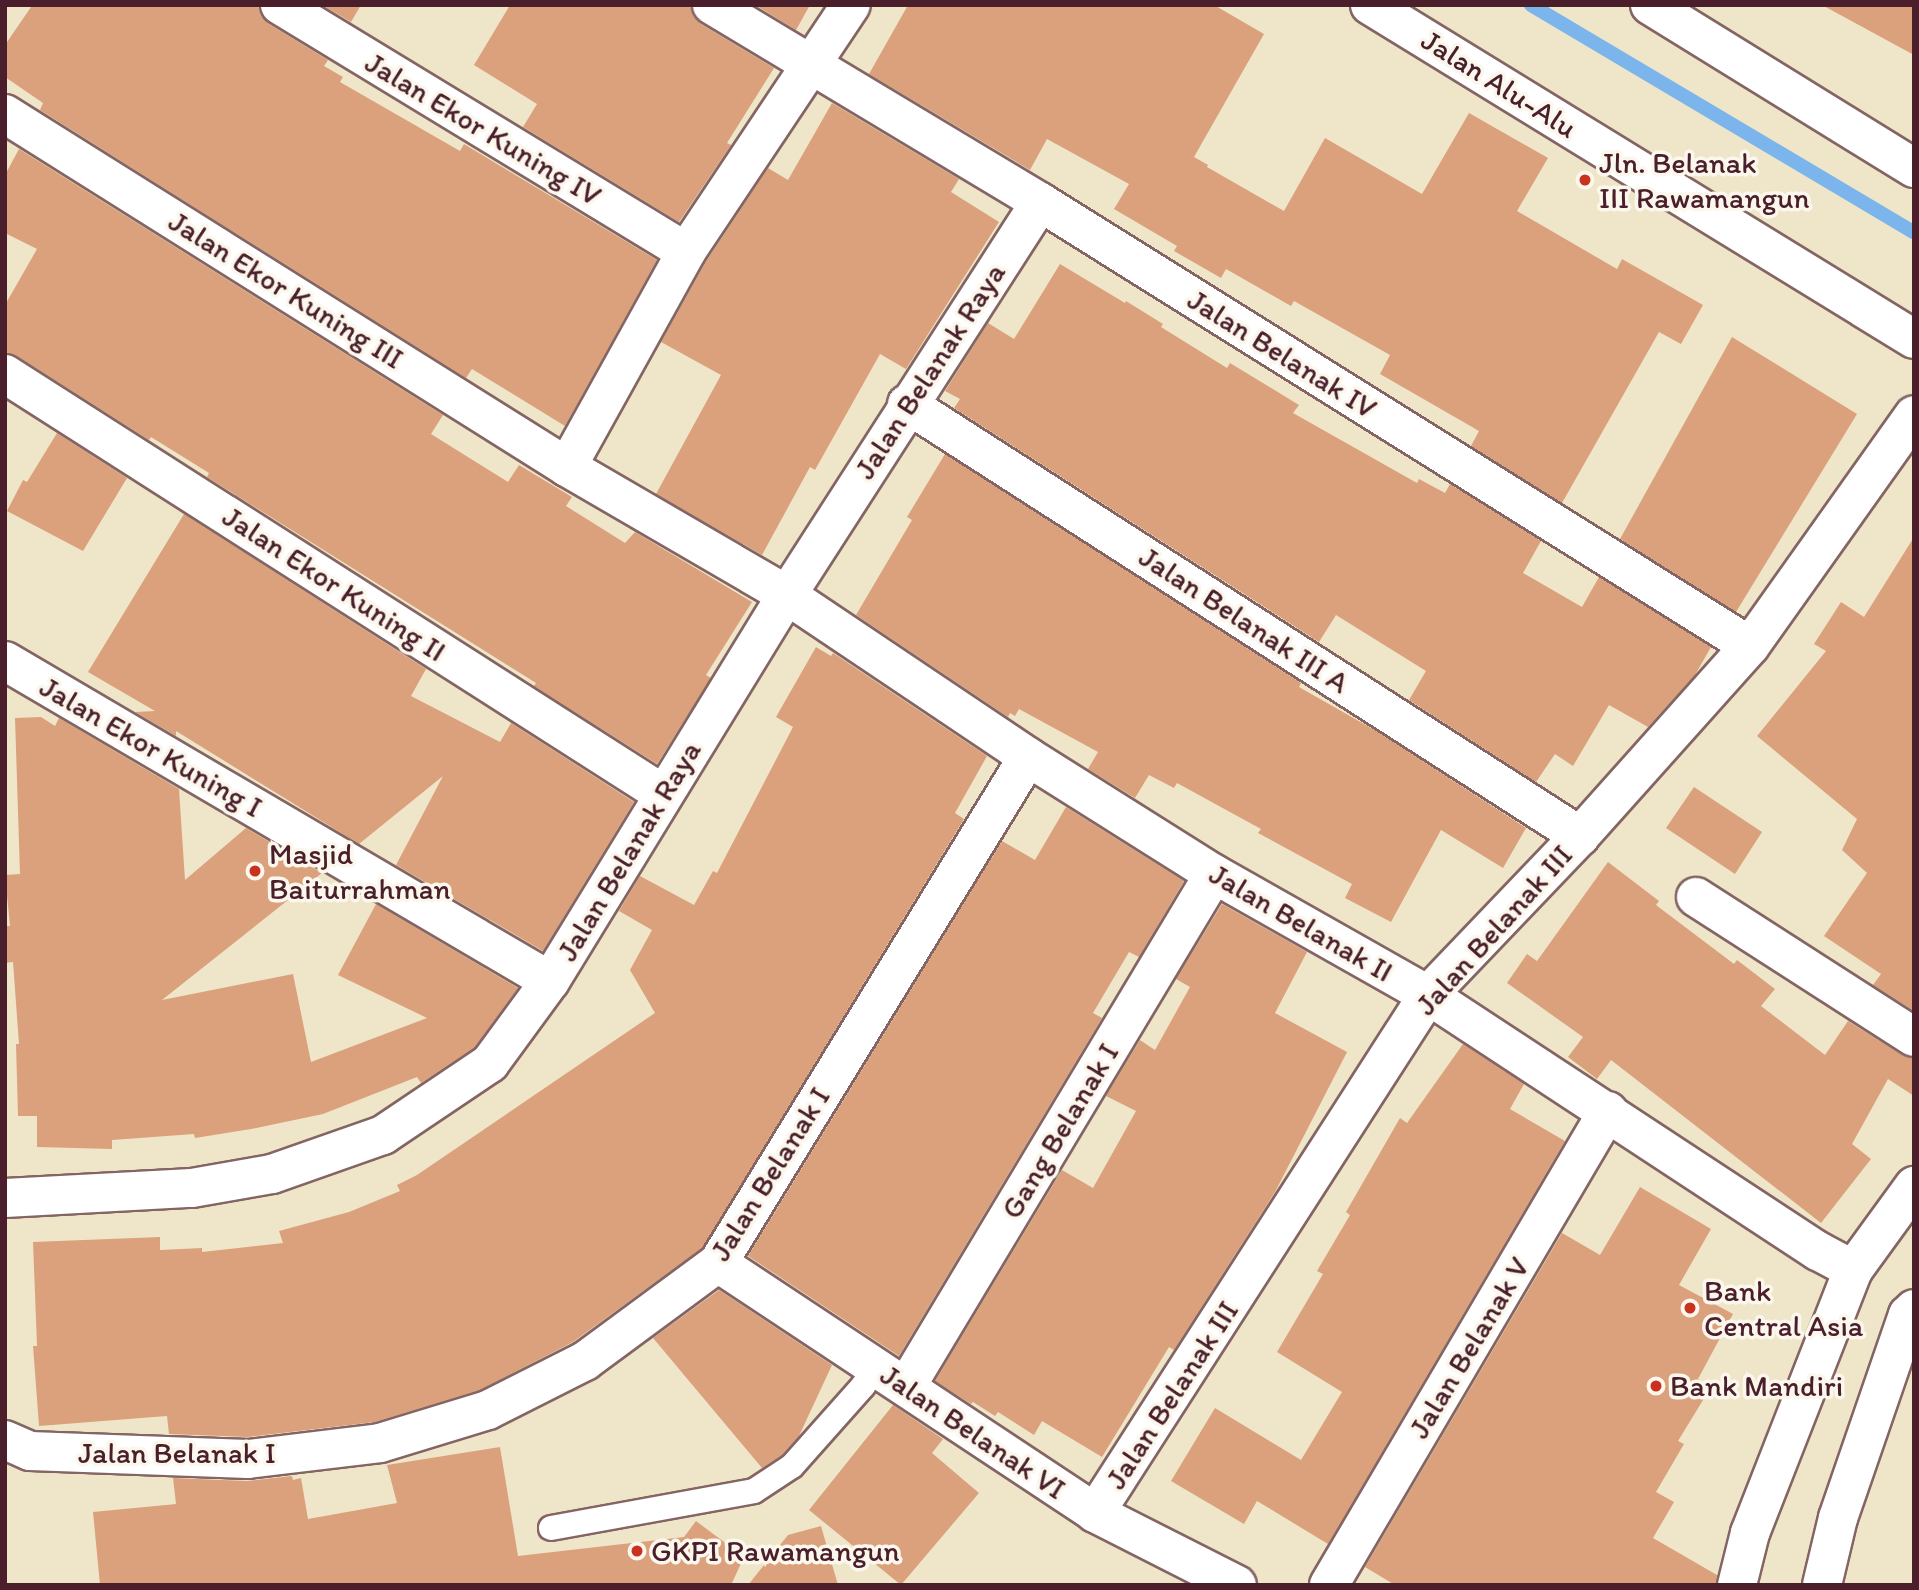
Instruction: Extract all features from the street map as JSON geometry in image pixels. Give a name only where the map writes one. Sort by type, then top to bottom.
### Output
[{"type":"street","name":"Jalan Ekor Kuning IV","points":[[280,5],[686,252]]},
{"type":"street","name":"Jalan Belanak IV","points":[[712,5],[1040,202],[1750,646]]},
{"type":"street","points":[[567,467],[686,252],[850,5]]},
{"type":"street","name":"Jalan Alu-Alu","points":[[1370,5],[1914,338]]},
{"type":"street","points":[[1650,5],[1914,168]]},
{"type":"street","name":"Jalan Ekor Kuning III","points":[[5,114],[567,467],[787,595]]},
{"type":"street","name":"Jalan Belanak Raya","points":[[5,1198],[192,1188],[272,1174],[383,1135],[489,1063],[550,981],[663,794],[907,404],[1040,202]]},
{"type":"street","name":"Jalan Ekor Kuning II","points":[[5,374],[663,794]]},
{"type":"street","name":"Jalan Belanak III A","points":[[907,404],[1580,836]]},
{"type":"street","name":"Jalan Belanak III","points":[[1095,1513],[1428,995],[1580,836],[1750,646],[1914,415]]},
{"type":"street","name":"Jalan Belanak II","points":[[787,595],[1028,757],[1214,874],[1428,995],[1818,1251],[1853,1270]]},
{"type":"street","name":"Jalan Ekor Kuning I","points":[[5,661],[550,981]]},
{"type":"street","name":"Jalan Belanak I","points":[[5,1440],[30,1451],[248,1459],[380,1443],[488,1410],[585,1361],[718,1264],[1028,757]]},
{"type":"street","name":"Gang Belanak I","points":[[891,1377],[1214,874]]},
{"type":"street","points":[[1696,897],[1914,1037]]},
{"type":"street","name":"Jalan Belanak V","points":[[1329,1585],[1608,1111]]},
{"type":"street","points":[[1737,1585],[1750,1533],[1853,1270],[1914,1186]]},
{"type":"street","name":"Jalan Belanak VI","points":[[718,1264],[1095,1513],[1237,1585]]},
{"type":"street","points":[[1822,1585],[1838,1518],[1912,1314]]},
{"type":"lane","points":[[551,1528],[754,1490],[792,1466],[863,1386],[891,1377]]},
{"type":"building","points":[[258,5],[261,16],[269,24],[328,60],[324,66],[343,77],[340,82],[460,151],[464,144],[657,260],[565,426],[472,369],[466,378],[40,110],[43,103],[5,77],[5,45],[31,7]]},
{"type":"building","points":[[322,5],[361,5],[351,22]]},
{"type":"building","points":[[510,5],[690,5],[693,16],[701,24],[774,68],[727,143],[731,145],[679,222],[523,127],[537,104],[474,65]]},
{"type":"building","points":[[755,5],[810,5],[796,30]]},
{"type":"building","points":[[908,5],[1214,5],[1264,34],[1194,157],[1208,165],[1207,167],[1284,211],[1325,138],[1422,194],[1469,113],[1548,158],[1517,211],[1617,269],[1622,259],[1703,305],[1681,344],[1659,332],[1562,503],[1471,446],[1479,431],[1380,374],[1390,355],[1294,301],[1291,306],[1226,269],[1221,278],[1174,251],[1177,246],[1114,209],[1129,184],[1047,139],[1030,170],[869,74]]},
{"type":"building","points":[[1822,5],[1914,5],[1914,55]]},
{"type":"building","points":[[832,103],[959,179],[951,192],[999,222],[906,369],[880,354],[815,470],[810,467],[762,555],[656,494],[721,375],[661,342],[705,263],[768,168],[788,180]]},
{"type":"building","points":[[19,149],[443,415],[431,434],[508,482],[519,465],[572,497],[566,506],[625,543],[635,532],[752,602],[706,675],[711,678],[657,764],[534,686],[536,683],[207,477],[209,473],[151,437],[149,440],[17,356],[5,352],[5,305],[37,249],[5,233],[5,175]]},
{"type":"building","points":[[1060,264],[1163,324],[1161,327],[1227,368],[1230,363],[1299,405],[1293,413],[1417,483],[1419,479],[1445,493],[1450,484],[1541,541],[1523,573],[1582,607],[1599,577],[1711,647],[1695,675],[1648,727],[1609,705],[1573,766],[1555,754],[1536,782],[1409,700],[1426,671],[1336,615],[1319,642],[954,408],[960,399],[945,391],[988,323],[1014,339]]},
{"type":"building","points":[[1732,337],[1857,414],[1736,612],[1620,539]]},
{"type":"building","points":[[57,433],[127,478],[83,551],[7,511],[23,480],[27,482]]},
{"type":"building","points":[[945,454],[1301,683],[1299,687],[1378,732],[1526,828],[1503,868],[1441,830],[1391,922],[1345,898],[1352,884],[1258,833],[1261,829],[1177,783],[1174,788],[1149,775],[1135,798],[1088,769],[1098,752],[1019,709],[1015,716],[1010,713],[1008,717],[856,615],[912,520],[907,517]]},
{"type":"building","points":[[184,514],[426,669],[411,696],[500,742],[511,723],[634,802],[543,951],[396,865],[443,776],[359,844],[176,731],[176,736],[135,712],[155,711],[88,672]]},
{"type":"building","points":[[1914,537],[1914,1011],[1873,985],[1881,974],[1824,936],[1867,873],[1842,850],[1857,819],[1757,736],[1826,651],[1814,644],[1841,602],[1864,617]]},
{"type":"building","points":[[816,647],[831,656],[833,653],[987,756],[955,813],[964,819],[702,1248],[573,1342],[480,1390],[375,1422],[247,1437],[169,1434],[167,1416],[39,1426],[33,1346],[37,1346],[33,1242],[160,1237],[160,1250],[202,1248],[202,1252],[283,1243],[279,1231],[349,1212],[400,1191],[397,1185],[417,1175],[655,1013],[630,970],[652,930],[619,911],[640,876],[694,905],[713,871],[717,873],[793,727],[776,717]]},
{"type":"building","points":[[41,717],[55,726],[59,718],[179,789],[185,880],[246,828],[322,873],[162,1000],[293,974],[311,1062],[427,1018],[338,975],[376,904],[518,988],[475,1047],[421,1083],[417,1077],[323,1114],[251,1129],[195,1138],[194,1134],[112,1140],[112,1149],[37,1147],[37,1116],[18,1116],[16,1044],[19,1044],[13,962],[5,963],[5,926],[10,926],[5,875],[20,874],[15,718]]},
{"type":"building","points":[[1694,787],[1762,832],[1735,874],[1666,828]]},
{"type":"building","points":[[1066,807],[1184,881],[1139,957],[1129,952],[1093,1013],[1102,1018],[899,1356],[748,1256],[1002,841],[1035,860]]},
{"type":"building","points":[[1608,862],[1659,901],[1656,905],[1734,964],[1737,960],[1775,989],[1761,1006],[1825,1055],[1848,1021],[1902,1055],[1914,1059],[1914,1096],[1888,1079],[1852,1144],[1871,1159],[1821,1223],[1611,1060],[1597,1079],[1568,1057],[1583,1037],[1507,983],[1527,954],[1537,961]]},
{"type":"building","points":[[1222,904],[1307,952],[1275,1013],[1347,1052],[1275,1192],[1174,1350],[1169,1347],[1102,1457],[1042,1421],[1034,1435],[998,1412],[995,1416],[973,1402],[971,1404],[935,1381],[1062,1170],[1093,1188],[1136,1111],[1106,1096],[1140,1040],[1155,1050],[1190,987],[1176,979]]},
{"type":"building","points":[[1463,1044],[1524,1084],[1510,1109],[1565,1141],[1328,1544],[1257,1501],[1244,1524],[1171,1481],[1215,1408],[1301,1460],[1342,1392],[1277,1352],[1323,1274],[1317,1271],[1350,1215],[1346,1212],[1400,1118],[1407,1123]]},
{"type":"building","points":[[1640,1187],[1711,1229],[1679,1285],[1733,1314],[1698,1379],[1711,1387],[1678,1441],[1684,1444],[1656,1492],[1674,1502],[1653,1538],[1717,1575],[1716,1585],[1395,1585],[1365,1567],[1562,1233],[1600,1255]]},
{"type":"building","points":[[719,1290],[832,1365],[799,1436],[782,1455],[762,1468],[653,1338]]},
{"type":"building","points":[[893,1405],[943,1439],[932,1453],[979,1493],[901,1585],[809,1510]]},
{"type":"building","points":[[500,1447],[518,1556],[684,1537],[696,1521],[744,1557],[731,1585],[100,1585],[93,1512],[176,1504],[173,1478],[247,1481],[292,1476],[293,1480],[301,1478],[308,1519],[397,1503],[387,1465]]},
{"type":"building","points":[[821,1526],[838,1585],[748,1585],[788,1535]]},
{"type":"waterway","points":[[1531,5],[1914,232]]},
{"type":"place","name":"Jln. Belanak III Rawamangun","points":[[1585,180]]},
{"type":"place","name":"Masjid Baiturrahman","points":[[255,871]]},
{"type":"place","name":"Bank Central Asia","points":[[1690,1308]]},
{"type":"place","name":"Bank Mandiri","points":[[1656,1386]]},
{"type":"place","name":"GKPI Rawamangun","points":[[637,1551]]}]
